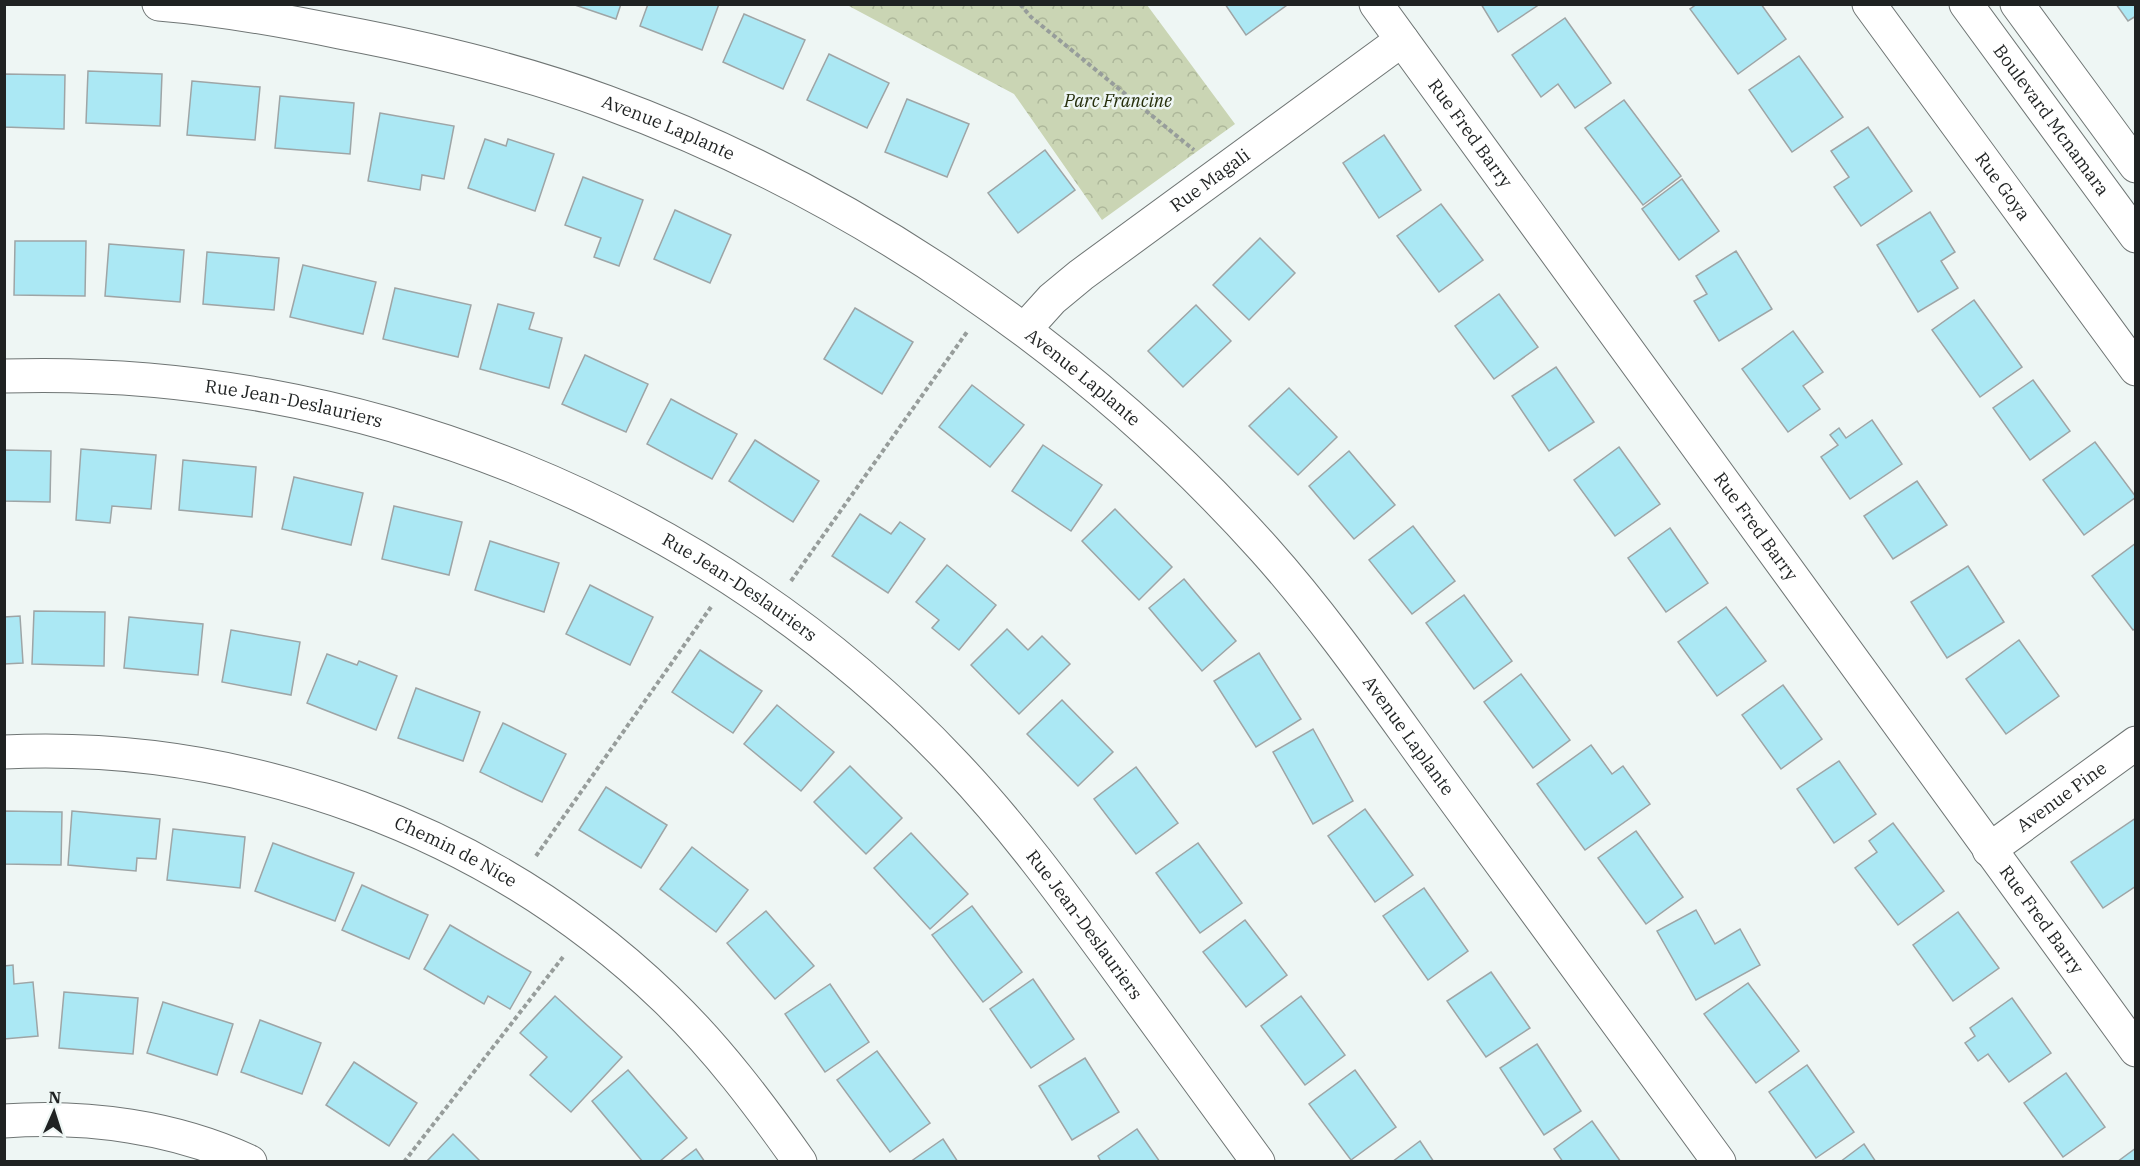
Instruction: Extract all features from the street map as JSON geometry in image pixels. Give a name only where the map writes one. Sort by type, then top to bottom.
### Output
[{"type":"street","name":"Avenue Laplante","points":[[159,4],[259,18],[410,46],[526,76],[602,100],[714,146],[786,181],[897,244],[1025,329],[1179,464],[1238,521],[1287,576],[1371,685],[1719,1161]]},
{"type":"street","name":"Rue Fred Barry","points":[[1376,4],[2136,1050]]},
{"type":"street","name":"Rue Goya","points":[[1869,4],[2136,369]]},
{"type":"street","name":"Boulevard Mcnamara","points":[[1966,4],[2136,236]]},
{"type":"street","points":[[2017,4],[2136,166]]},
{"type":"street","name":"Rue Magali","points":[[1025,329],[1052,299],[1081,275],[1402,40]]},
{"type":"street","name":"Rue Jean-Deslauriers","points":[[4,376],[102,376],[185,383],[278,397],[389,423],[468,448],[546,479],[621,515],[694,555],[763,600],[830,650],[893,704],[953,762],[1034,856],[1258,1161]]},
{"type":"street","name":"Avenue Pine","points":[[1989,850],[2136,743]]},
{"type":"street","name":"Chemin de Nice","points":[[4,752],[107,752],[230,769],[350,803],[463,854],[535,895],[664,997],[722,1057],[800,1161]]},
{"type":"street","points":[[4,1121],[51,1120],[115,1124],[178,1137],[250,1161]]},
{"type":"path","points":[[1020,4],[1031,17],[1198,155]]},
{"type":"path","points":[[788,585],[970,326]]},
{"type":"path","points":[[533,861],[715,602]]},
{"type":"path","points":[[404,1161],[567,951]]},
{"type":"green space","name":"Parc Francine","points":[[847,5],[1147,5],[1235,124],[1102,220],[1014,94]]},
{"type":"building","points":[[572,4],[621,4],[616,19]]},
{"type":"building","points":[[648,4],[719,4],[702,50],[640,26]]},
{"type":"building","points":[[1225,4],[1287,4],[1287,5],[1246,35]]},
{"type":"building","points":[[1481,4],[1540,4],[1498,32]]},
{"type":"building","points":[[1697,4],[1761,4],[1786,39],[1738,74],[1690,9]]},
{"type":"building","points":[[2116,4],[2136,4],[2136,16],[2128,21]]},
{"type":"building","points":[[744,14],[805,40],[783,89],[723,62]]},
{"type":"building","points":[[1565,18],[1611,83],[1575,108],[1558,84],[1541,97],[1512,55]]},
{"type":"building","points":[[829,54],[889,83],[867,128],[807,100]]},
{"type":"building","points":[[1799,56],[1843,117],[1792,152],[1749,90]]},
{"type":"building","points":[[88,71],[162,74],[160,126],[86,123]]},
{"type":"building","points":[[4,74],[65,75],[64,129],[4,127]]},
{"type":"building","points":[[192,81],[260,87],[255,140],[187,135]]},
{"type":"building","points":[[280,96],[354,103],[350,154],[275,148]]},
{"type":"building","points":[[907,99],[969,124],[947,177],[885,152]]},
{"type":"building","points":[[1624,100],[1681,176],[1643,205],[1585,128]]},
{"type":"building","points":[[380,113],[454,126],[444,179],[422,175],[420,190],[368,181]]},
{"type":"building","points":[[1868,127],[1912,191],[1861,226],[1834,187],[1849,177],[1831,151]]},
{"type":"building","points":[[1384,135],[1421,190],[1379,218],[1343,163]]},
{"type":"building","points":[[485,139],[506,146],[508,139],[554,154],[535,211],[468,188]]},
{"type":"building","points":[[1045,150],[1075,190],[1018,233],[988,193]]},
{"type":"building","points":[[583,177],[643,200],[619,266],[594,257],[601,238],[565,225]]},
{"type":"building","points":[[1682,179],[1719,231],[1679,260],[1642,209]]},
{"type":"building","points":[[1441,204],[1483,260],[1439,292],[1397,236]]},
{"type":"building","points":[[675,210],[731,235],[710,283],[654,259]]},
{"type":"building","points":[[1930,212],[1955,252],[1941,261],[1958,288],[1918,312],[1877,245]]},
{"type":"building","points":[[1260,238],[1295,273],[1249,320],[1213,285]]},
{"type":"building","points":[[15,241],[86,241],[85,296],[14,295]]},
{"type":"building","points":[[109,244],[184,250],[180,302],[105,296]]},
{"type":"building","points":[[1736,251],[1772,309],[1719,341],[1694,301],[1707,294],[1696,276]]},
{"type":"building","points":[[207,252],[279,258],[274,310],[203,304]]},
{"type":"building","points":[[303,265],[376,282],[363,334],[290,317]]},
{"type":"building","points":[[395,288],[471,305],[458,357],[383,339]]},
{"type":"building","points":[[1499,294],[1538,347],[1494,379],[1455,326]]},
{"type":"building","points":[[1974,300],[2022,367],[1980,397],[1932,330]]},
{"type":"building","points":[[498,304],[534,313],[529,329],[562,338],[549,388],[480,369]]},
{"type":"building","points":[[1196,305],[1231,341],[1183,387],[1148,351]]},
{"type":"building","points":[[855,308],[913,342],[882,394],[824,359]]},
{"type":"building","points":[[1793,331],[1823,372],[1803,386],[1820,409],[1788,432],[1742,369]]},
{"type":"building","points":[[585,355],[648,384],[626,432],[562,404]]},
{"type":"building","points":[[1556,367],[1594,422],[1549,451],[1512,396]]},
{"type":"building","points":[[2033,380],[2070,431],[2030,460],[1993,408]]},
{"type":"building","points":[[972,385],[1024,425],[990,467],[939,427]]},
{"type":"building","points":[[1289,388],[1337,437],[1298,475],[1249,426]]},
{"type":"building","points":[[671,399],[737,434],[712,479],[647,444]]},
{"type":"building","points":[[1872,420],[1902,464],[1850,499],[1821,457],[1838,445],[1830,435],[1839,428],[1846,438]]},
{"type":"building","points":[[755,440],[819,481],[793,522],[729,481]]},
{"type":"building","points":[[2095,442],[2136,497],[2084,535],[2043,480]]},
{"type":"building","points":[[1043,445],[1102,485],[1071,531],[1012,491]]},
{"type":"building","points":[[1619,447],[1660,504],[1615,536],[1574,480]]},
{"type":"building","points":[[81,449],[156,455],[151,509],[112,506],[110,523],[76,520]]},
{"type":"building","points":[[4,450],[51,451],[50,502],[4,501]]},
{"type":"building","points":[[1349,451],[1395,505],[1354,539],[1309,486]]},
{"type":"building","points":[[183,460],[256,467],[252,517],[179,510]]},
{"type":"building","points":[[294,477],[363,493],[351,545],[282,529]]},
{"type":"building","points":[[1917,481],[1947,525],[1893,559],[1864,516]]},
{"type":"building","points":[[394,506],[462,522],[449,575],[382,559]]},
{"type":"building","points":[[1115,509],[1172,567],[1139,600],[1082,541]]},
{"type":"building","points":[[860,514],[891,534],[900,522],[925,539],[888,593],[832,556]]},
{"type":"building","points":[[1413,526],[1455,581],[1412,614],[1369,560]]},
{"type":"building","points":[[1670,528],[1708,583],[1666,612],[1628,558]]},
{"type":"building","points":[[490,541],[559,563],[544,612],[475,590]]},
{"type":"building","points":[[2136,543],[2136,628],[2133,630],[2092,576]]},
{"type":"building","points":[[947,565],[996,605],[959,650],[932,628],[939,620],[916,602]]},
{"type":"building","points":[[1968,566],[2004,622],[1947,658],[1911,602]]},
{"type":"building","points":[[1184,579],[1236,641],[1202,671],[1149,608]]},
{"type":"building","points":[[590,585],[653,617],[630,665],[566,634]]},
{"type":"building","points":[[1464,595],[1512,661],[1474,689],[1426,623]]},
{"type":"building","points":[[1726,607],[1766,661],[1717,696],[1678,642]]},
{"type":"building","points":[[34,611],[105,612],[104,666],[32,664]]},
{"type":"building","points":[[20,616],[23,663],[4,664],[4,617]]},
{"type":"building","points":[[129,617],[203,624],[198,675],[124,668]]},
{"type":"building","points":[[1007,629],[1028,650],[1042,636],[1070,664],[1019,714],[971,665]]},
{"type":"building","points":[[231,630],[300,642],[291,695],[222,682]]},
{"type":"building","points":[[2019,640],[2059,696],[2006,734],[1966,679]]},
{"type":"building","points":[[700,650],[762,691],[733,733],[672,692]]},
{"type":"building","points":[[1259,653],[1301,719],[1256,747],[1214,681]]},
{"type":"building","points":[[327,654],[357,665],[359,661],[397,676],[376,730],[307,703]]},
{"type":"building","points":[[1521,674],[1570,740],[1533,768],[1484,702]]},
{"type":"building","points":[[1783,685],[1822,739],[1781,769],[1742,715]]},
{"type":"building","points":[[416,688],[480,712],[463,761],[398,738]]},
{"type":"building","points":[[1062,700],[1113,752],[1078,786],[1027,734]]},
{"type":"building","points":[[777,705],[834,752],[801,791],[744,744]]},
{"type":"building","points":[[503,723],[566,754],[542,802],[480,772]]},
{"type":"building","points":[[1313,729],[1353,801],[1313,824],[1273,752]]},
{"type":"building","points":[[1591,745],[1612,774],[1623,766],[1650,804],[1585,850],[1537,784]]},
{"type":"building","points":[[1839,761],[1876,814],[1834,843],[1797,789]]},
{"type":"building","points":[[850,766],[902,818],[866,854],[814,802]]},
{"type":"building","points":[[1136,767],[1178,823],[1136,854],[1094,799]]},
{"type":"building","points":[[606,787],[667,825],[641,868],[579,830]]},
{"type":"building","points":[[1365,809],[1413,875],[1375,902],[1328,836]]},
{"type":"building","points":[[4,811],[62,812],[61,865],[4,864]]},
{"type":"building","points":[[72,811],[160,819],[156,859],[137,858],[136,871],[68,865]]},
{"type":"building","points":[[2136,818],[2136,886],[2103,908],[2071,862]]},
{"type":"building","points":[[1893,823],[1944,891],[1898,925],[1855,868],[1877,852],[1869,841]]},
{"type":"building","points":[[173,829],[245,837],[240,888],[167,880]]},
{"type":"building","points":[[1636,831],[1683,897],[1646,924],[1598,858]]},
{"type":"building","points":[[911,833],[968,894],[930,929],[874,868]]},
{"type":"building","points":[[273,843],[354,873],[335,921],[255,891]]},
{"type":"building","points":[[1198,843],[1242,903],[1200,933],[1156,873]]},
{"type":"building","points":[[692,847],[748,890],[716,932],[660,889]]},
{"type":"building","points":[[362,885],[428,915],[409,959],[342,930]]},
{"type":"building","points":[[1424,888],[1468,951],[1428,980],[1383,916]]},
{"type":"building","points":[[972,906],[1022,972],[983,1002],[932,935]]},
{"type":"building","points":[[1696,910],[1715,944],[1740,929],[1760,965],[1696,1000],[1657,931]]},
{"type":"building","points":[[766,911],[814,966],[775,999],[727,943]]},
{"type":"building","points":[[1958,912],[1999,968],[1953,1001],[1913,945]]},
{"type":"building","points":[[1245,920],[1287,975],[1246,1007],[1203,952]]},
{"type":"building","points":[[450,925],[531,972],[510,1009],[488,996],[484,1004],[424,969]]},
{"type":"building","points":[[13,965],[14,984],[33,982],[38,1036],[4,1039],[4,966]]},
{"type":"building","points":[[1491,972],[1530,1028],[1486,1057],[1447,1001]]},
{"type":"building","points":[[1033,979],[1074,1039],[1031,1068],[990,1009]]},
{"type":"building","points":[[1748,983],[1799,1051],[1756,1083],[1704,1014]]},
{"type":"building","points":[[830,984],[869,1042],[825,1072],[785,1014]]},
{"type":"building","points":[[64,992],[138,998],[133,1054],[59,1048]]},
{"type":"building","points":[[555,996],[622,1057],[571,1112],[530,1075],[547,1057],[520,1033]]},
{"type":"building","points":[[1301,996],[1345,1055],[1305,1085],[1261,1026]]},
{"type":"building","points":[[2012,998],[2051,1053],[2009,1082],[1988,1054],[1978,1061],[1965,1043],[1975,1036],[1970,1028]]},
{"type":"building","points":[[163,1002],[233,1024],[217,1075],[147,1053]]},
{"type":"building","points":[[260,1020],[321,1043],[302,1094],[241,1072]]},
{"type":"building","points":[[1537,1044],[1581,1111],[1544,1135],[1500,1068]]},
{"type":"building","points":[[877,1051],[930,1123],[890,1152],[837,1080]]},
{"type":"building","points":[[1085,1058],[1119,1112],[1072,1140],[1039,1086]]},
{"type":"building","points":[[354,1062],[417,1103],[389,1146],[326,1105]]},
{"type":"building","points":[[1807,1065],[1854,1132],[1816,1158],[1769,1092]]},
{"type":"building","points":[[628,1070],[687,1138],[659,1162],[643,1162],[592,1101]]},
{"type":"building","points":[[1355,1070],[1396,1127],[1351,1160],[1309,1104]]},
{"type":"building","points":[[2066,1073],[2105,1127],[2063,1157],[2024,1103]]},
{"type":"building","points":[[1592,1121],[1621,1162],[1563,1162],[1554,1149]]},
{"type":"building","points":[[1137,1129],[1160,1162],[1101,1162],[1098,1156]]},
{"type":"building","points":[[453,1134],[481,1162],[426,1162]]},
{"type":"building","points":[[943,1139],[958,1162],[910,1162]]},
{"type":"building","points":[[1420,1141],[1434,1162],[1392,1162]]},
{"type":"building","points":[[1864,1144],[1876,1162],[1840,1162]]},
{"type":"building","points":[[2136,1148],[2136,1162],[2117,1162]]},
{"type":"building","points":[[696,1149],[705,1162],[679,1162]]}]
